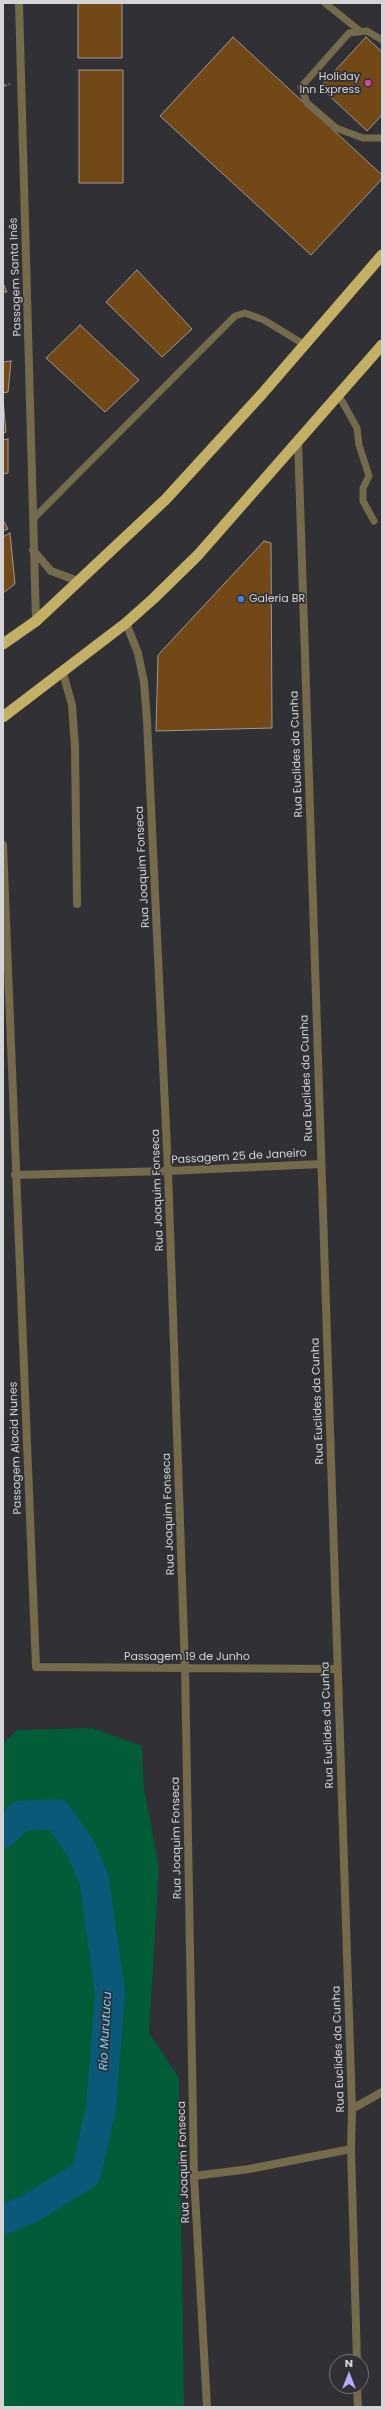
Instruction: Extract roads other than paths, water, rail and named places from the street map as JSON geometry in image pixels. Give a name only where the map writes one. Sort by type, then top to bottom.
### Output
[{"type":"highway","points":[[3,644],[36,621],[166,499],[305,345],[382,255]]},
{"type":"highway","points":[[3,717],[63,673],[126,623],[198,555],[382,345]]},
{"type":"street","name":"Passagem Santa Inês","points":[[19,3],[36,621]]},
{"type":"street","name":"Rua Euclides da Cunha","points":[[298,440],[352,2109],[351,2149],[357,2354]]},
{"type":"street","points":[[33,550],[51,571],[78,581]]},
{"type":"street","name":"Rua Joaquim Fonseca","points":[[126,623],[138,653],[144,682],[147,721],[168,1171],[185,1668],[194,2176],[207,2407]]},
{"type":"street","points":[[63,673],[72,705],[75,747],[77,904]]},
{"type":"street","name":"Passagem Alacid Nunes","points":[[3,845],[15,1175],[36,1667]]},
{"type":"street","name":"Passagem 25 de Janeiro","points":[[15,1175],[168,1171],[321,1164]]},
{"type":"street","name":"Passagem 19 de Junho","points":[[36,1667],[337,1669]]},
{"type":"street","points":[[352,2109],[382,2092]]},
{"type":"street","points":[[194,2176],[249,2168],[351,2149]]},
{"type":"street","points":[[357,2394],[358,2407]]},
{"type":"lane","points":[[325,3],[360,30],[375,34],[382,40]]},
{"type":"lane","points":[[360,30],[349,33],[301,87],[307,103],[336,128],[363,138],[382,138]]},
{"type":"lane","points":[[33,519],[235,316],[245,312],[264,320],[305,345]]},
{"type":"lane","points":[[338,394],[357,428],[359,445],[370,476],[363,488],[363,501],[374,521]]},
{"type":"waterway","name":"Rio Murutucu","points":[[3,1833],[20,1816],[57,1814],[81,1849],[94,1879],[110,1993],[101,2108],[86,2174],[31,2208],[3,2220]]},
{"type":"place","name":"Holiday Inn Express","points":[[368,83]]},
{"type":"place","name":"Galeria BR","points":[[241,599]]}]
